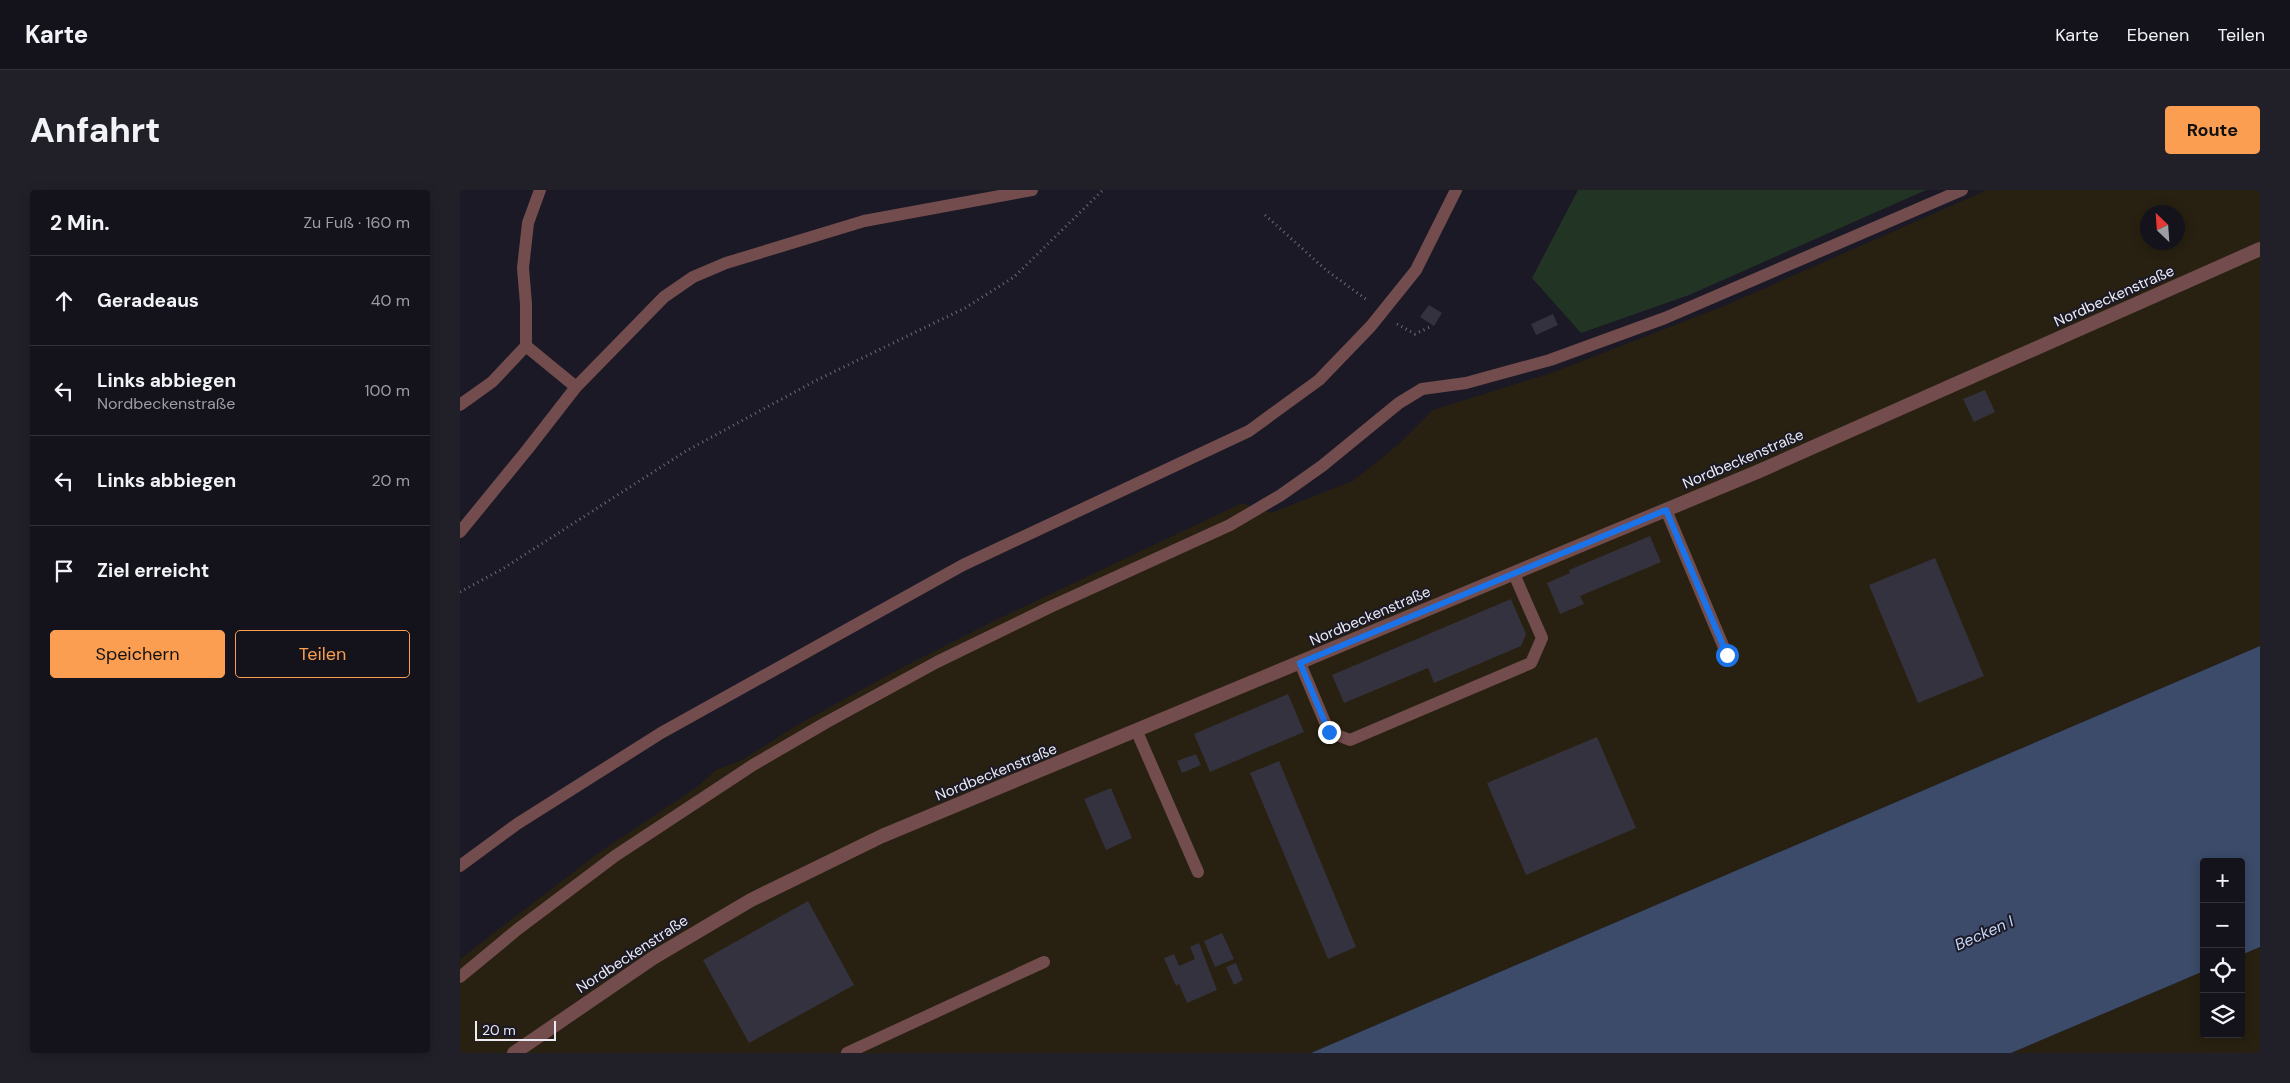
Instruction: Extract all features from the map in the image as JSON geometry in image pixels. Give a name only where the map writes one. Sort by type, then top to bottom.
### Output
[{"type":"street","name":"Nordbeckenstraße","points":[[514,1053],[653,958],[751,900],[882,836],[1137,732],[1766,468],[2260,249]]},
{"type":"lane","points":[[460,405],[492,382],[526,346],[526,304],[523,268],[528,223],[540,190]]},
{"type":"lane","points":[[460,532],[576,387],[664,298],[693,277],[718,266],[864,221],[1032,190]]},
{"type":"lane","points":[[460,866],[517,824],[661,733],[963,565],[1249,431],[1319,380],[1382,312],[1416,270],[1456,190]]},
{"type":"lane","points":[[460,977],[518,929],[615,856],[753,765],[937,662],[1050,607],[1230,525],[1281,495],[1322,466],[1399,403],[1422,389],[1466,383],[1550,360],[1665,318],[1962,190]]},
{"type":"lane","points":[[526,346],[576,387]]},
{"type":"lane","points":[[1666,510],[1727,655]]},
{"type":"lane","points":[[1300,663],[1329,732],[1350,740],[1531,663],[1542,638],[1514,574]]},
{"type":"lane","points":[[1137,732],[1198,872]]},
{"type":"lane","points":[[847,1053],[1044,962]]},
{"type":"path","points":[[460,592],[504,568],[686,451],[815,381],[965,308],[1014,277],[1103,190]]},
{"type":"path","points":[[1265,215],[1326,270],[1401,327],[1415,334],[1430,327]]},
{"type":"shaded area","points":[[1987,190],[2260,190],[2260,646],[1311,1053],[460,1053],[460,959],[597,854],[697,787],[716,770],[742,760],[801,723],[903,667],[1000,618],[1242,503],[1271,513],[1353,481],[1399,444],[1433,410],[1554,372],[1729,304]]},
{"type":"shaded area","points":[[2260,947],[2260,1053],[2011,1053],[2200,973],[2200,1038],[2245,1038],[2245,953]]},
{"type":"green space","points":[[1578,190],[1926,190],[1689,295],[1581,333],[1532,278]]},
{"type":"water","name":"Becken I","points":[[2260,646],[2260,947],[2245,953],[2245,858],[2200,858],[2200,973],[2011,1053],[1311,1053]]},
{"type":"building","points":[[1429,305],[1442,313],[1434,326],[1420,317]]},
{"type":"building","points":[[1553,314],[1558,325],[1536,335],[1531,324]]},
{"type":"building","points":[[1985,390],[1995,412],[1974,422],[1963,399]]},
{"type":"building","points":[[1650,536],[1661,562],[1580,596],[1584,604],[1560,614],[1547,583],[1570,573],[1569,570]]},
{"type":"building","points":[[1935,558],[1984,676],[1918,703],[1869,585]]},
{"type":"building","points":[[1511,599],[1526,634],[1521,646],[1434,683],[1428,668],[1344,703],[1332,675]]},
{"type":"building","points":[[1288,694],[1304,732],[1210,772],[1194,734]]},
{"type":"building","points":[[1597,737],[1636,828],[1526,875],[1487,783]]},
{"type":"building","points":[[1196,754],[1201,765],[1182,773],[1177,761]]},
{"type":"building","points":[[1279,761],[1356,947],[1328,959],[1250,773]]},
{"type":"building","points":[[1111,788],[1132,838],[1106,850],[1084,799]]},
{"type":"building","points":[[808,901],[854,985],[749,1043],[703,960]]},
{"type":"building","points":[[1222,933],[1234,959],[1215,967],[1204,941]]},
{"type":"building","points":[[1199,943],[1217,990],[1187,1003],[1179,984],[1176,986],[1164,958],[1174,954],[1179,966],[1195,959],[1190,947]]},
{"type":"building","points":[[1236,963],[1243,980],[1234,985],[1226,967]]},
{"type":"route","points":[[1329,732],[1300,663],[1666,510],[1727,655]]}]
